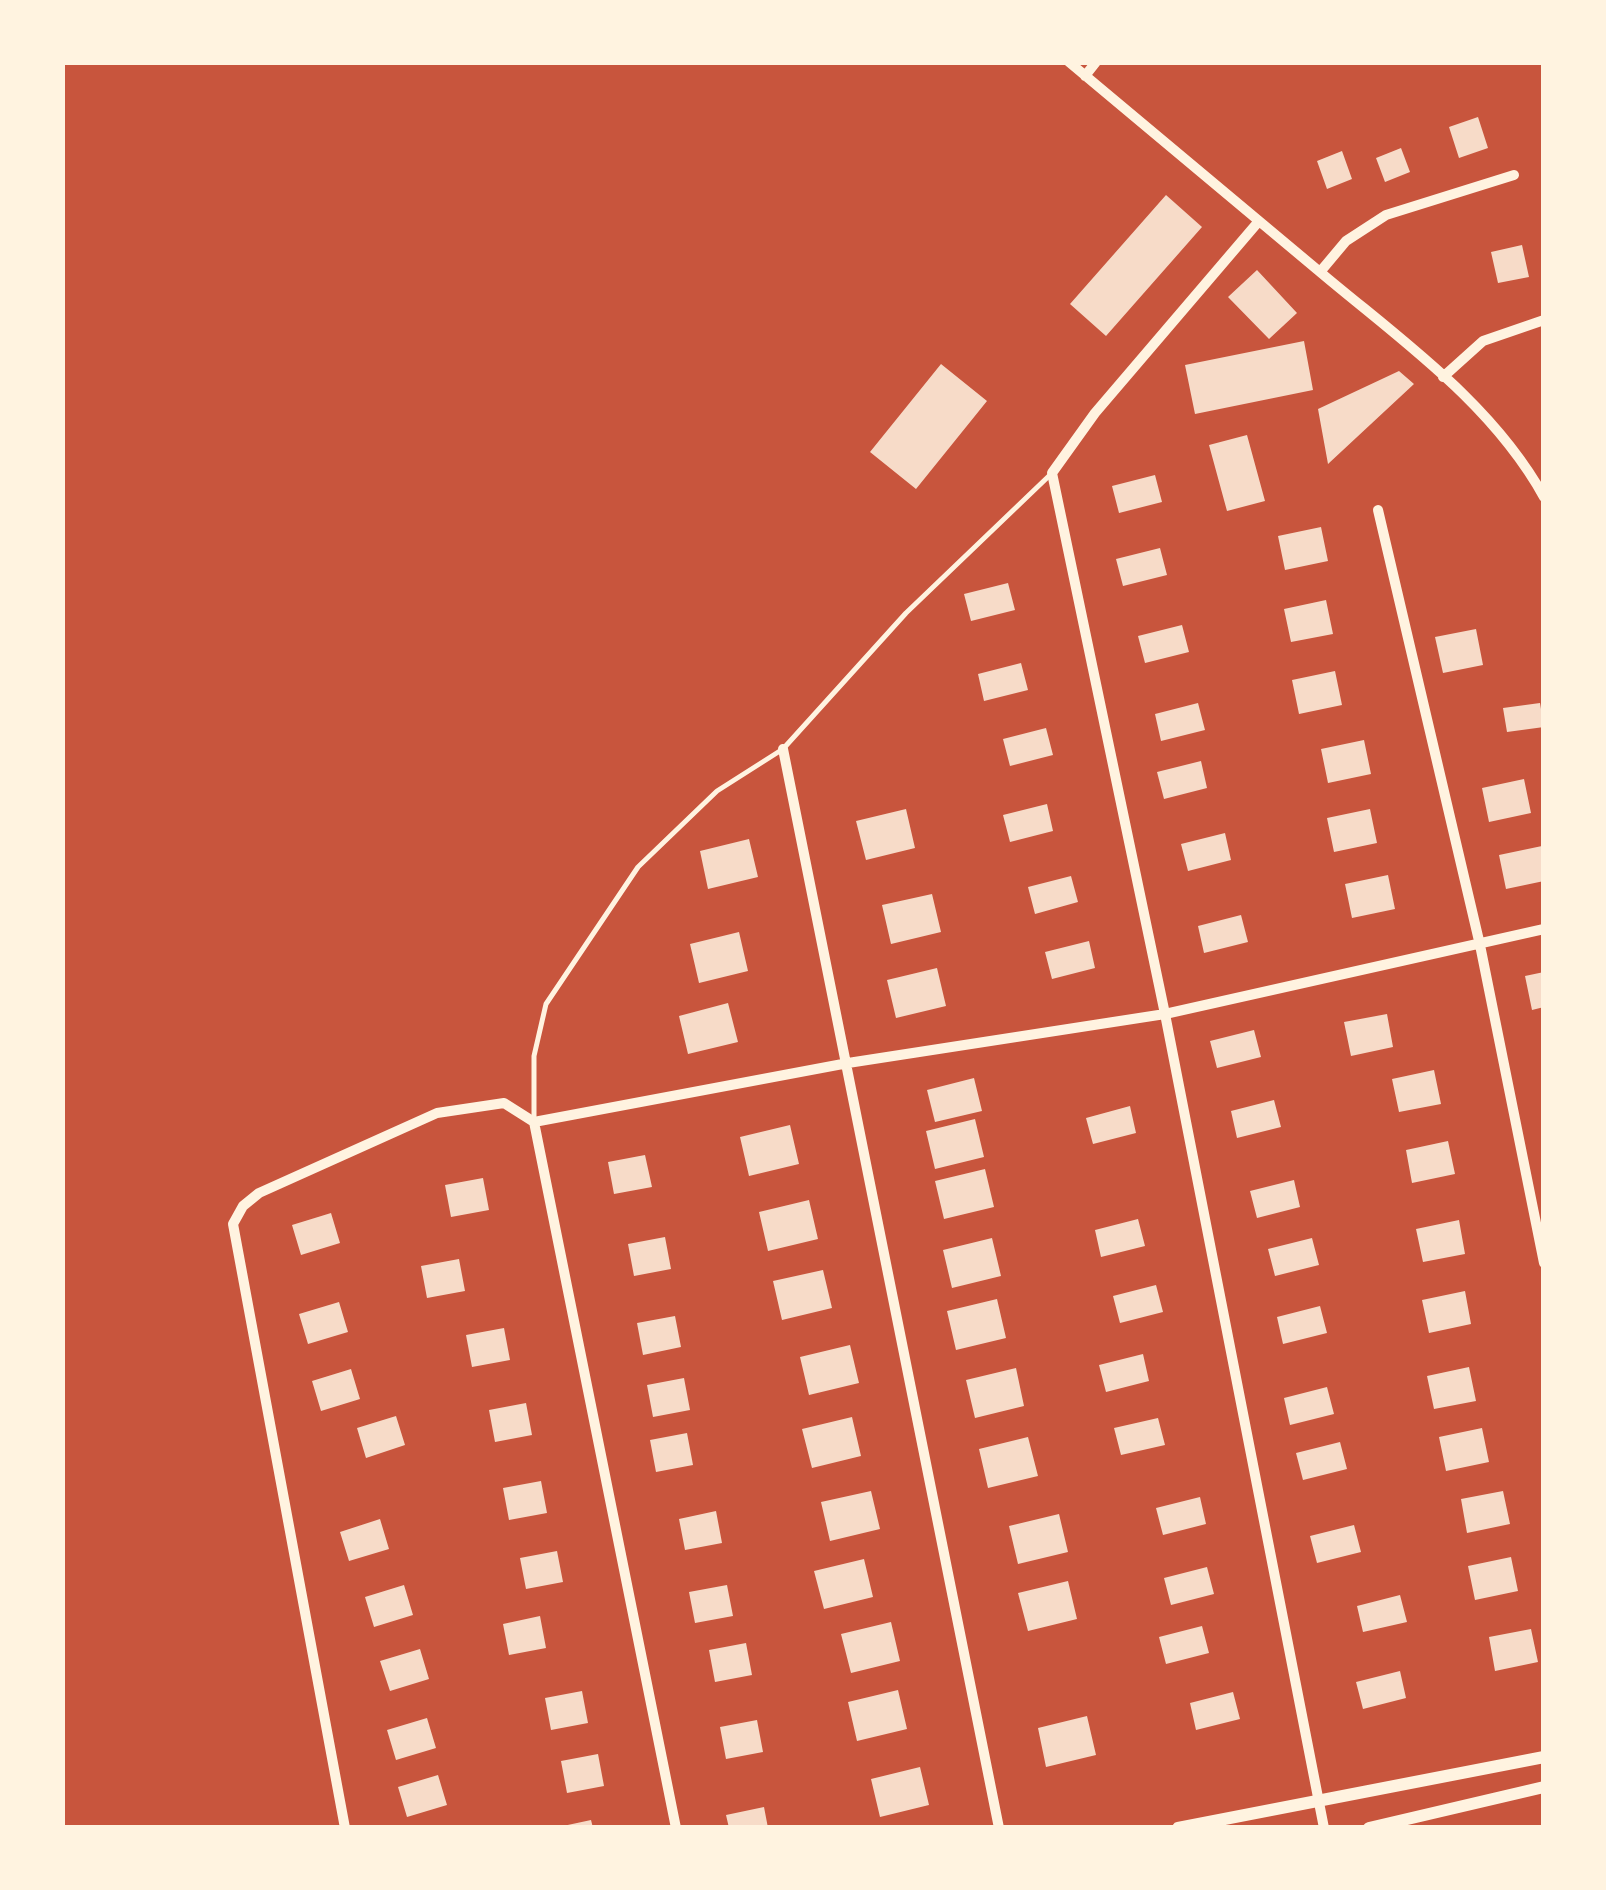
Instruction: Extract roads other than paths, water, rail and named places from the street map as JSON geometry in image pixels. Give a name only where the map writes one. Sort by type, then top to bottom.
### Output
[{"type":"street","points":[[1069,62],[1443,376],[1489,419],[1524,462],[1544,497]]},
{"type":"street","points":[[1085,76],[1096,62]]},
{"type":"street","points":[[1320,272],[1346,241],[1386,215],[1514,175]]},
{"type":"street","points":[[1259,221],[1094,413],[1052,474],[1165,1014],[1324,1828]]},
{"type":"street","points":[[1443,376],[1482,341],[1544,320]]},
{"type":"street","points":[[1378,510],[1480,944],[1544,1262]]},
{"type":"street","points":[[783,749],[999,1828]]},
{"type":"street","points":[[345,1828],[233,1224],[243,1206],[259,1194],[437,1113],[504,1102],[534,1122],[848,1063],[1165,1014],[1544,929]]},
{"type":"street","points":[[534,1122],[676,1828]]},
{"type":"street","points":[[1178,1828],[1544,1757]]},
{"type":"street","points":[[1369,1828],[1544,1787]]},
{"type":"lane","points":[[534,1122],[534,1056],[546,1004],[638,868],[717,791],[783,749],[906,612],[1052,474]]}]
